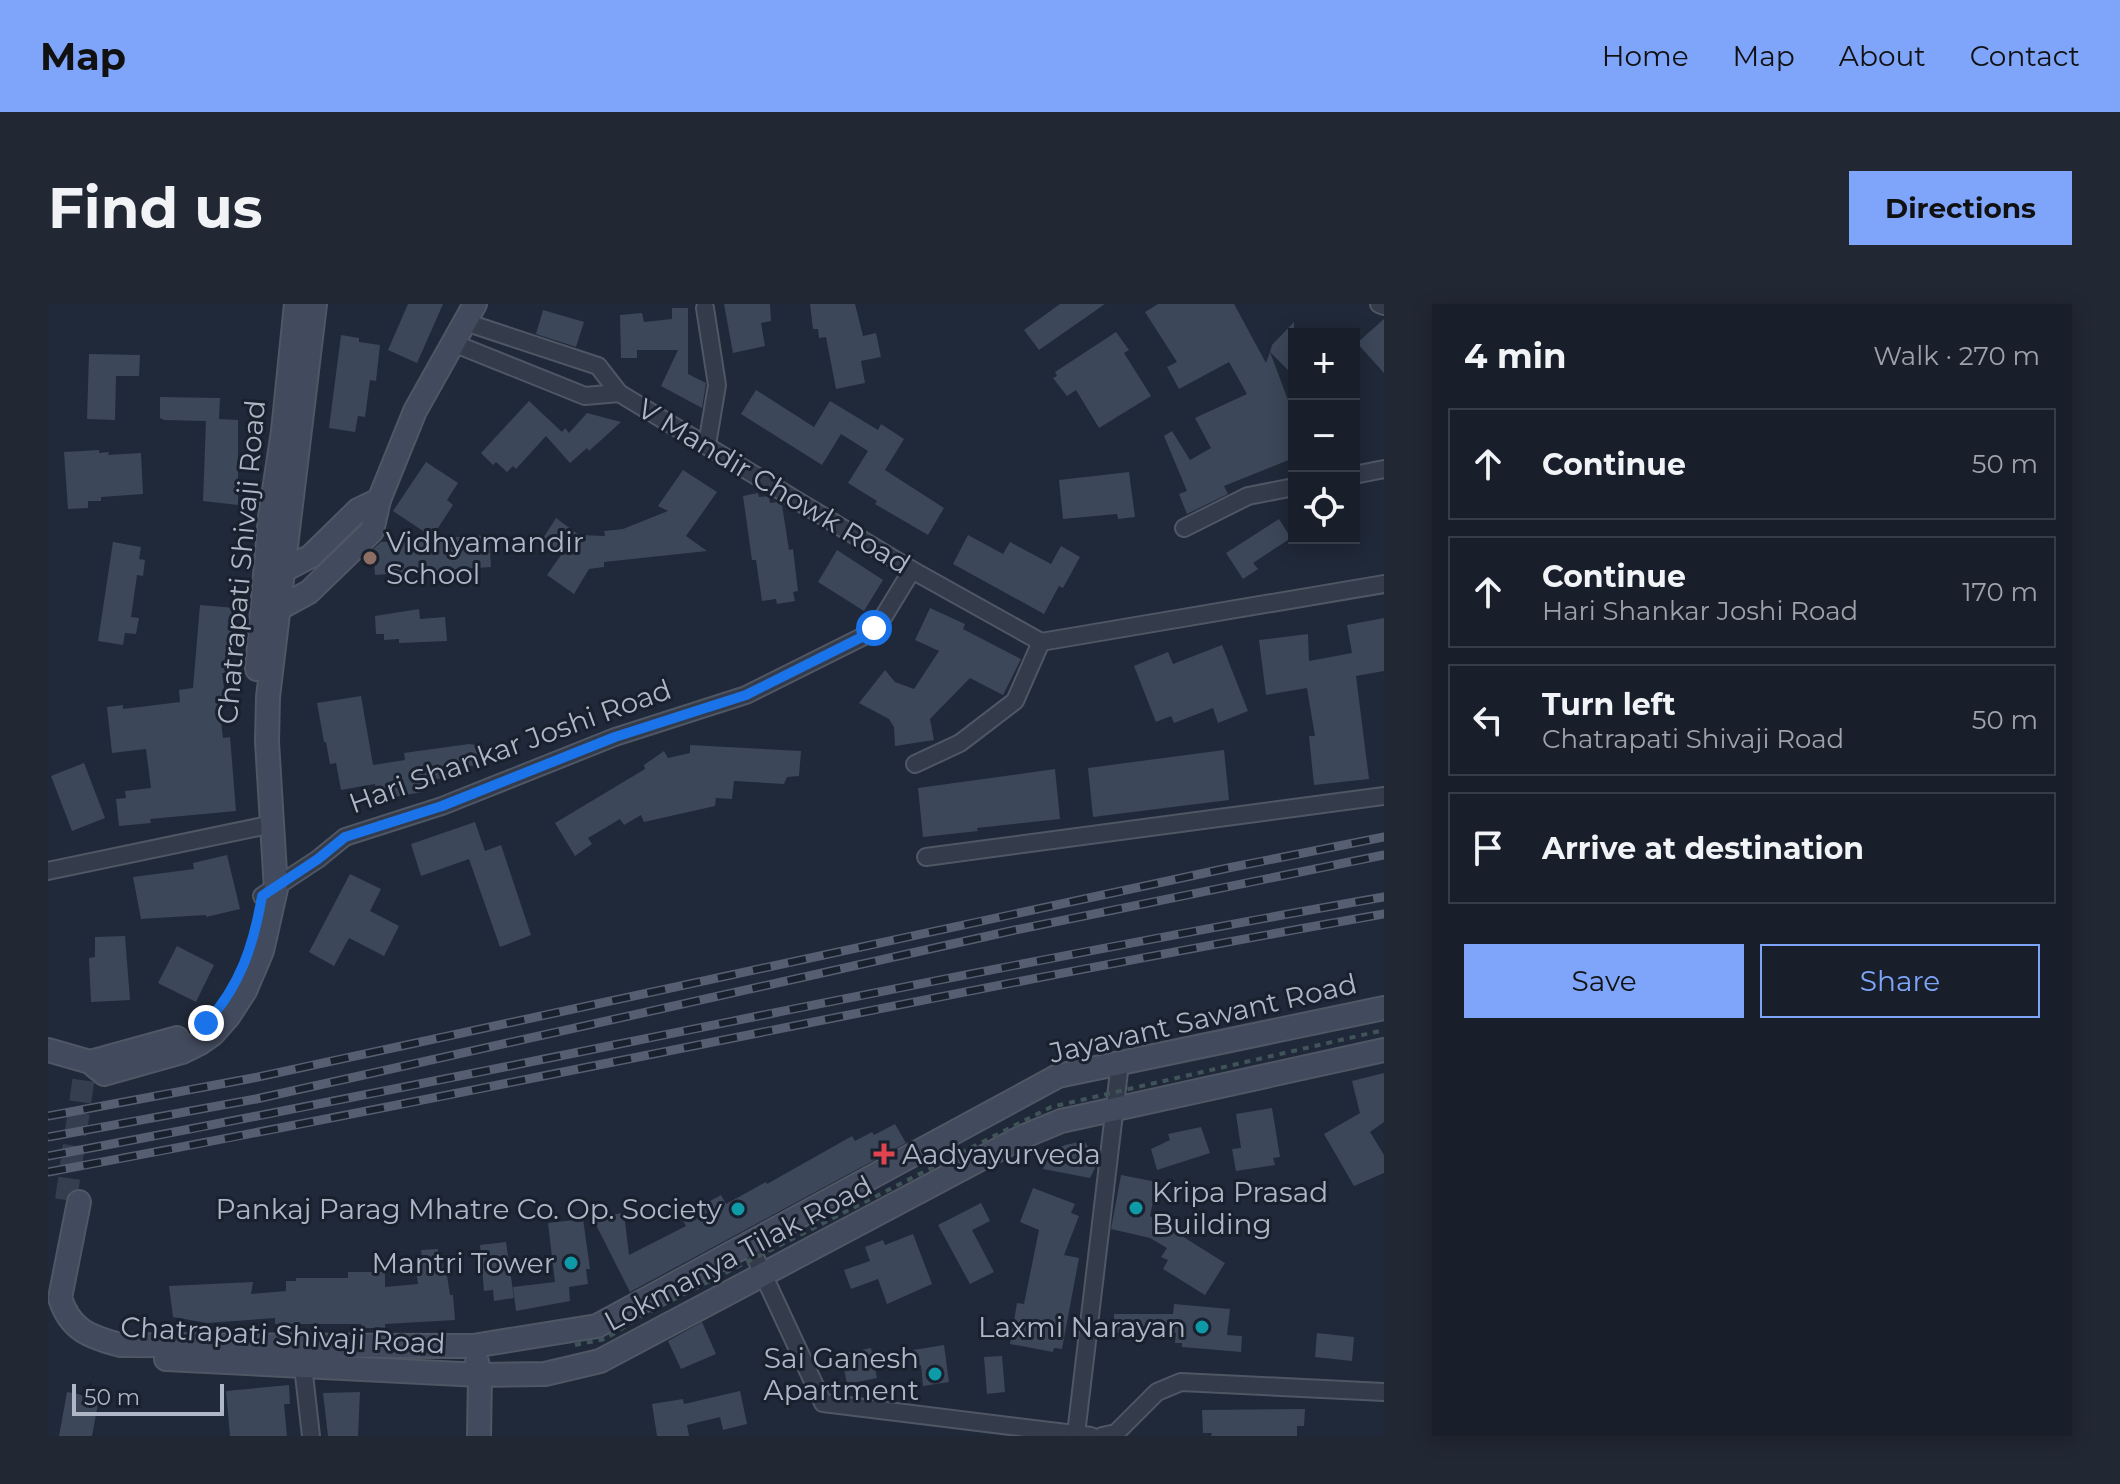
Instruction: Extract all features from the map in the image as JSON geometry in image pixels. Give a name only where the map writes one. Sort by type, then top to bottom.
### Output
[{"type":"street","name":"Chatrapati Shivaji Road","points":[[273,576],[296,304]]},
{"type":"street","points":[[48,1050],[94,1071],[191,1034],[224,1004],[255,937],[269,892],[269,614],[315,304]]},
{"type":"street","points":[[705,308],[717,385],[707,445]]},
{"type":"street","points":[[269,614],[326,579],[372,531],[379,500],[415,411],[470,313],[598,366],[619,393]]},
{"type":"street","name":"V Mandir Chowk Road","points":[[453,343],[585,396],[619,393],[912,570],[1041,642]]},
{"type":"street","points":[[1360,474],[1384,469]]},
{"type":"street","points":[[1184,528],[1248,496],[1288,488]]},
{"type":"street","points":[[273,576],[311,556],[358,510],[379,500]]},
{"type":"street","name":"Hari Shankar Joshi Road","points":[[269,892],[345,837],[442,806],[615,737],[746,695],[862,637],[874,628],[912,570]]},
{"type":"street","points":[[915,764],[960,743],[1015,701],[1041,642],[1384,584]]},
{"type":"street","points":[[926,857],[1384,796]]},
{"type":"street","points":[[48,871],[267,825]]},
{"type":"street","name":"Jayavant Sawant Road","points":[[473,1346],[597,1326],[1058,1076],[1384,1008]]},
{"type":"street","name":"Lokmanya Tilak Road","points":[[480,1375],[545,1374],[600,1361],[1020,1138],[1061,1121],[1384,1050]]},
{"type":"street","points":[[749,1244],[823,1403],[1083,1435],[1120,1063]]},
{"type":"street","points":[[48,1279],[73,1201],[60,1298],[53,1313]]},
{"type":"street","name":"Chatrapati Shivaji Road","points":[[53,1313],[85,1335],[120,1345],[473,1346]]},
{"type":"street","name":"Chatrapati Shivaji Road","points":[[53,1313],[57,1328],[67,1337],[97,1353],[111,1356],[480,1375]]},
{"type":"street","points":[[473,1346],[480,1375],[479,1436]]},
{"type":"street","points":[[303,1366],[311,1436]]},
{"type":"street","points":[[1102,1436],[1116,1433],[1157,1392],[1181,1382],[1384,1392]]},
{"type":"path","points":[[575,1345],[605,1339],[645,1314],[1051,1107],[1384,1030]]},
{"type":"building","points":[[408,304],[443,304],[417,363],[388,350]]},
{"type":"building","points":[[724,304],[770,304],[771,321],[761,323],[765,346],[733,353]]},
{"type":"building","points":[[810,304],[855,304],[863,336],[876,333],[881,357],[861,361],[865,383],[836,389],[826,337],[819,338],[818,329],[813,329]]},
{"type":"building","points":[[1060,304],[1105,304],[1039,350],[1024,330]]},
{"type":"building","points":[[1158,304],[1234,304],[1266,363],[1270,352],[1288,400],[1288,460],[1224,486],[1228,494],[1187,514],[1179,494],[1187,491],[1164,436],[1172,431],[1190,460],[1211,448],[1195,418],[1247,394],[1229,362],[1179,389],[1167,367],[1177,362],[1145,312]]},
{"type":"building","points":[[672,308],[688,308],[688,374],[706,383],[702,408],[661,386],[678,350],[637,350],[637,358],[621,358],[620,315],[642,313],[644,322],[672,319]]},
{"type":"building","points":[[543,310],[584,322],[576,347],[536,334]]},
{"type":"building","points":[[1384,319],[1384,373],[1360,346],[1360,340]]},
{"type":"building","points":[[1288,328],[1288,370],[1270,352],[1272,345]]},
{"type":"building","points":[[1116,332],[1129,350],[1124,353],[1151,396],[1099,428],[1076,390],[1067,396],[1053,378],[1057,376],[1055,372]]},
{"type":"building","points":[[341,335],[380,345],[376,381],[370,380],[365,417],[358,416],[355,432],[329,428]]},
{"type":"building","points":[[89,354],[140,355],[139,376],[116,376],[115,420],[87,419]]},
{"type":"building","points":[[756,390],[814,427],[830,401],[878,430],[881,424],[904,439],[885,470],[944,508],[928,535],[875,504],[877,501],[848,483],[868,451],[841,434],[822,465],[741,414]]},
{"type":"building","points":[[160,397],[220,398],[219,419],[238,420],[238,505],[203,501],[206,421],[160,418]]},
{"type":"building","points":[[529,401],[562,432],[565,428],[569,433],[587,413],[621,422],[589,451],[587,448],[570,463],[546,436],[516,469],[513,466],[507,472],[496,462],[493,465],[481,453]]},
{"type":"building","points":[[99,450],[99,453],[109,452],[108,455],[141,453],[143,494],[101,497],[101,501],[88,501],[88,508],[68,509],[64,452]]},
{"type":"building","points":[[426,462],[458,483],[447,500],[453,505],[432,537],[393,511]]},
{"type":"building","points":[[683,470],[717,492],[686,536],[707,551],[604,562],[604,567],[589,569],[574,594],[547,575],[561,555],[542,540],[556,518],[579,535],[605,536],[604,531],[623,529],[668,511],[658,506]]},
{"type":"building","points":[[1129,472],[1135,517],[1118,519],[1117,514],[1063,519],[1059,480]]},
{"type":"building","points":[[758,493],[759,497],[769,496],[770,503],[782,505],[789,550],[793,549],[798,591],[793,592],[795,601],[777,604],[776,599],[762,601],[756,560],[752,560],[743,496]]},
{"type":"building","points":[[1279,519],[1288,533],[1288,540],[1253,563],[1258,569],[1243,579],[1226,553]]},
{"type":"building","points":[[489,535],[491,567],[375,575],[373,549],[381,542]]},
{"type":"building","points":[[968,535],[1003,554],[1010,542],[1051,564],[1061,546],[1080,557],[1044,614],[953,564]]},
{"type":"building","points":[[113,542],[141,547],[139,559],[145,560],[143,576],[137,575],[131,617],[139,618],[136,634],[125,633],[123,645],[98,641]]},
{"type":"building","points":[[837,550],[883,580],[864,611],[818,582]]},
{"type":"building","points":[[200,605],[235,608],[230,673],[222,673],[226,704],[219,705],[223,738],[230,737],[236,811],[150,819],[151,823],[119,826],[116,799],[126,798],[125,791],[151,788],[146,749],[112,753],[107,707],[123,705],[123,709],[180,702],[179,690],[193,688]]},
{"type":"building","points":[[930,608],[965,624],[963,629],[1021,659],[1003,695],[970,678],[930,719],[934,740],[895,746],[894,727],[889,719],[859,703],[885,670],[895,682],[914,689],[939,651],[915,640]]},
{"type":"building","points":[[419,609],[420,619],[445,617],[447,641],[399,643],[399,639],[384,640],[384,634],[376,634],[375,616]]},
{"type":"building","points":[[1384,618],[1384,671],[1356,676],[1369,779],[1314,785],[1309,736],[1315,736],[1307,688],[1266,695],[1259,640],[1308,634],[1309,661],[1352,653],[1347,625]]},
{"type":"building","points":[[1222,645],[1248,711],[1218,723],[1213,708],[1174,723],[1171,716],[1156,722],[1134,666],[1168,652],[1173,664]]},
{"type":"building","points":[[361,696],[373,765],[405,760],[404,753],[469,744],[476,745],[480,765],[449,768],[449,773],[443,774],[443,778],[421,782],[422,792],[378,800],[375,784],[341,790],[336,763],[330,764],[317,703]]},
{"type":"building","points":[[690,745],[801,751],[799,776],[787,777],[784,784],[734,781],[732,799],[716,798],[715,806],[644,822],[641,815],[624,825],[620,819],[588,838],[592,844],[575,856],[555,823],[645,769],[644,765],[664,751],[668,758],[690,753]]},
{"type":"building","points":[[1224,750],[1229,800],[1093,817],[1088,768]]},
{"type":"building","points":[[84,763],[105,818],[72,831],[51,776]]},
{"type":"building","points":[[1055,769],[1060,819],[923,837],[918,788]]},
{"type":"building","points":[[475,822],[485,851],[501,845],[531,935],[500,947],[469,859],[421,876],[411,844]]},
{"type":"building","points":[[227,855],[240,909],[206,917],[141,919],[133,877],[194,869],[193,863]]},
{"type":"building","points":[[350,874],[381,889],[370,911],[399,926],[384,956],[349,938],[334,966],[309,952]]},
{"type":"building","points":[[125,936],[130,1000],[91,1002],[89,958],[95,957],[95,937]]},
{"type":"building","points":[[177,946],[214,965],[196,1002],[158,983]]},
{"type":"building","points":[[1384,1073],[1384,1122],[1370,1132],[1384,1155],[1384,1173],[1354,1186],[1324,1134],[1360,1113],[1352,1081]]},
{"type":"building","points":[[1272,1108],[1280,1157],[1273,1158],[1275,1165],[1236,1171],[1232,1149],[1241,1148],[1236,1114]]},
{"type":"building","points":[[895,1124],[906,1143],[630,1292],[592,1217],[624,1213],[629,1255],[686,1226],[681,1217],[721,1195],[726,1204],[852,1136],[855,1141]]},
{"type":"building","points":[[1201,1127],[1210,1153],[1157,1170],[1151,1149],[1170,1140],[1168,1134]]},
{"type":"building","points":[[1084,1141],[1091,1151],[1095,1168],[1090,1178],[1043,1169],[1048,1153]]},
{"type":"building","points":[[1121,1175],[1157,1182],[1150,1216],[1225,1263],[1205,1295],[1163,1269],[1168,1260],[1161,1257],[1167,1248],[1150,1238],[1111,1229]]},
{"type":"building","points":[[1033,1188],[1075,1204],[1071,1213],[1079,1216],[1064,1255],[1079,1258],[1062,1349],[1054,1348],[1053,1352],[1010,1344],[1017,1303],[1024,1304],[1039,1230],[1020,1222]]},
{"type":"building","points":[[981,1203],[990,1221],[972,1230],[994,1272],[970,1284],[938,1225]]},
{"type":"building","points":[[583,1219],[590,1269],[586,1269],[588,1284],[569,1287],[570,1301],[516,1311],[513,1287],[555,1282],[548,1223]]},
{"type":"building","points":[[913,1234],[932,1284],[887,1304],[878,1279],[851,1289],[844,1270],[870,1261],[865,1247],[883,1240],[885,1245]]},
{"type":"building","points":[[506,1242],[514,1298],[494,1301],[493,1290],[484,1291],[480,1245]]},
{"type":"building","points":[[438,1249],[443,1270],[446,1269],[450,1295],[453,1295],[455,1320],[361,1328],[361,1324],[275,1324],[275,1318],[207,1323],[173,1317],[169,1286],[253,1282],[251,1294],[286,1291],[286,1281],[296,1281],[296,1278],[348,1278],[348,1272],[385,1272],[385,1287],[418,1284],[416,1271],[418,1259],[422,1259],[421,1250]]},
{"type":"building","name":"Laxmi Narayan","points":[[1174,1304],[1230,1309],[1227,1335],[1242,1336],[1241,1352],[1182,1347],[1182,1343],[1175,1343],[1176,1333],[1114,1333],[1114,1314],[1173,1314]]},
{"type":"building","points":[[702,1322],[716,1354],[681,1369],[668,1341]]},
{"type":"building","points":[[1317,1333],[1354,1337],[1352,1361],[1315,1357]]},
{"type":"building","name":"Sai Ganesh Apartment","points":[[944,1345],[949,1382],[923,1386],[921,1365],[916,1366],[913,1350]]},
{"type":"building","points":[[871,1348],[877,1378],[847,1384],[841,1354]]},
{"type":"building","points":[[1002,1356],[1005,1392],[987,1394],[984,1357]]},
{"type":"building","points":[[289,1385],[290,1404],[284,1404],[287,1436],[230,1436],[226,1391]]},
{"type":"building","points":[[740,1391],[747,1424],[723,1430],[720,1417],[687,1425],[689,1436],[657,1436],[652,1404],[683,1399],[684,1404]]},
{"type":"building","points":[[67,1392],[99,1398],[92,1436],[59,1436]]},
{"type":"building","points":[[360,1392],[358,1436],[328,1436],[323,1393]]},
{"type":"building","points":[[1305,1409],[1304,1426],[1297,1426],[1297,1436],[1211,1436],[1212,1433],[1203,1433],[1202,1410]]},
{"type":"tunnel","points":[[66,1200],[85,1069]]},
{"type":"railway","points":[[48,1116],[253,1078],[1384,837]]},
{"type":"railway","points":[[48,1137],[256,1099],[1015,930],[1384,855]]},
{"type":"railway","points":[[48,1156],[1049,959],[1384,897]]},
{"type":"railway","points":[[48,1172],[1049,976],[1384,914]]},
{"type":"place","name":"Vidhyamandir School","points":[[370,558]]},
{"type":"place","name":"Aadyayurveda","points":[[884,1154]]},
{"type":"place","name":"Kripa Prasad Building","points":[[1136,1208]]},
{"type":"place","name":"Pankaj Parag Mhatre Co. Op. Society","points":[[738,1209]]},
{"type":"place","name":"Mantri Tower","points":[[571,1263]]},
{"type":"place","name":"Laxmi Narayan","points":[[1202,1327]]},
{"type":"place","name":"Sai Ganesh Apartment","points":[[935,1374]]},
{"type":"route","points":[[206,1023],[224,1004],[238,978],[255,937],[262,896],[276,889],[345,837],[442,806],[615,737],[746,695],[862,637],[874,628]]}]
